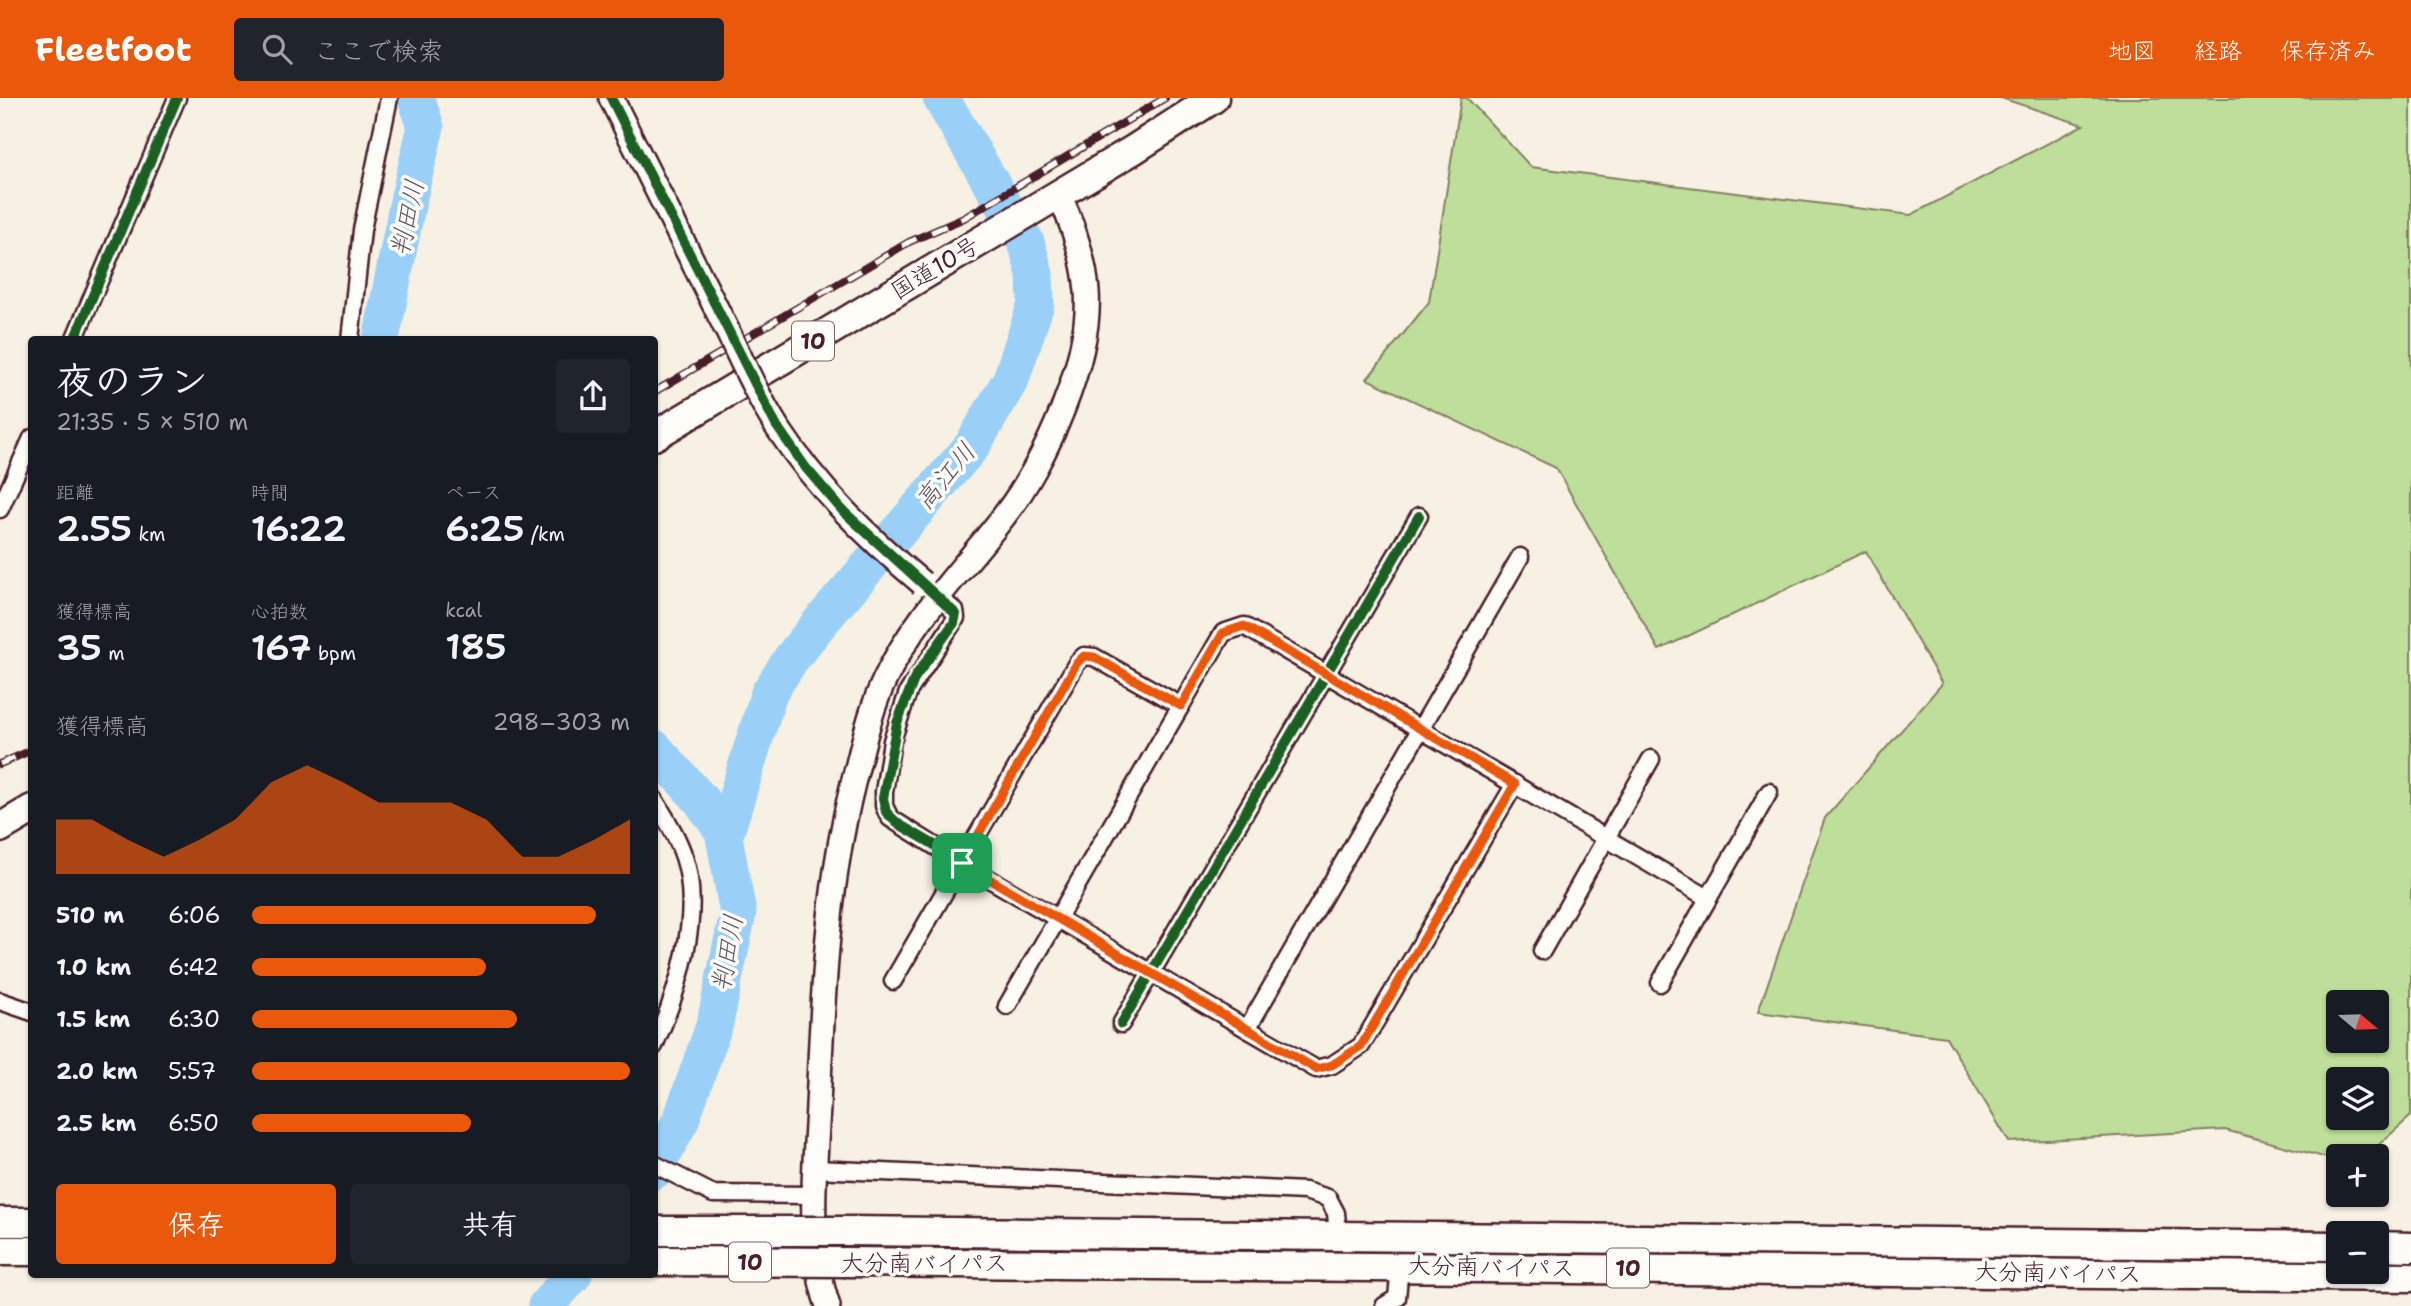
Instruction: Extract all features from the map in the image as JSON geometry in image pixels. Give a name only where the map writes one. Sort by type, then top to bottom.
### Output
[{"type":"highway","name":"国道10号","points":[[658,434],[1214,98]]},
{"type":"highway","points":[[0,828],[28,811]]},
{"type":"highway","name":"大分南バイパス","points":[[658,1231],[2326,1246]]},
{"type":"highway","points":[[2389,1246],[2411,1247]]},
{"type":"highway","points":[[0,1251],[28,1251]]},
{"type":"highway","name":"大分南バイパス","points":[[658,1261],[2411,1277]]},
{"type":"street","points":[[76,336],[177,98]]},
{"type":"street","points":[[350,336],[362,230],[389,98]]},
{"type":"street","points":[[611,98],[771,417],[806,468],[856,525],[955,611],[956,618],[908,692],[892,741],[884,798],[886,812],[897,823],[1316,1069],[1332,1065],[1361,1046],[1515,784]]},
{"type":"street","points":[[828,1306],[815,1252],[815,1195],[825,943],[841,831],[865,737],[885,679],[930,590],[1005,515],[1037,469],[1054,430],[1079,354],[1087,316],[1086,283],[1075,231],[1047,201]]},
{"type":"street","points":[[0,509],[28,447]]},
{"type":"street","points":[[1121,1024],[1419,516]]},
{"type":"street","points":[[1247,1029],[1520,557]]},
{"type":"street","points":[[1007,1006],[1223,633],[1231,628],[1244,626],[1708,898]]},
{"type":"street","points":[[893,981],[1077,663],[1084,656],[1094,657],[1181,706]]},
{"type":"street","points":[[1542,951],[1651,759]]},
{"type":"street","points":[[1660,983],[1769,792]]},
{"type":"street","points":[[658,807],[684,858],[691,888],[691,911],[683,959],[658,1034]]},
{"type":"street","points":[[0,1001],[28,1011]]},
{"type":"street","points":[[658,1166],[700,1188],[727,1196],[815,1195]]},
{"type":"street","points":[[816,1169],[1305,1191],[1328,1198],[1336,1213],[1338,1235]]},
{"type":"street","points":[[1384,1306],[1397,1298],[1400,1266]]},
{"type":"green space","points":[[1461,98],[1467,98],[1531,167],[1911,215],[2083,125],[2001,98],[2411,98],[2411,1116],[2380,1144],[2326,1144],[2326,1158],[2225,1130],[2009,1142],[1946,1037],[1758,1012],[1825,818],[1942,684],[1866,551],[1659,650],[1556,468],[1367,379],[1429,302]]},
{"type":"waterway","name":"判田川","points":[[382,336],[408,201],[426,127],[416,98]]},
{"type":"waterway","name":"高江川","points":[[725,835],[769,693],[818,625],[972,446],[1011,379],[1036,304],[1035,274],[1026,242],[941,98]]},
{"type":"waterway","name":"判田川","points":[[658,752],[700,799],[723,831],[738,913],[715,1023],[681,1120],[658,1163]]},
{"type":"waterway","name":"判田川","points":[[546,1306],[570,1278]]},
{"type":"railway","points":[[658,390],[909,242],[964,218],[1165,98]]},
{"type":"railway","points":[[0,764],[28,752]]},
{"type":"cycle path","points":[[76,336],[177,98]]},
{"type":"cycle path","points":[[611,98],[776,425],[806,468],[843,511],[956,614],[954,623],[915,677],[897,723],[883,798],[886,812],[897,823],[1316,1069],[1332,1065],[1361,1046],[1515,784]]},
{"type":"cycle path","points":[[1121,1024],[1419,516]]},
{"type":"route","points":[[1244,626],[1515,784],[1361,1046],[1332,1065],[1316,1069],[962,863],[1077,663],[1084,656],[1094,657],[1181,706],[1223,633],[1231,628],[1244,626]]}]
